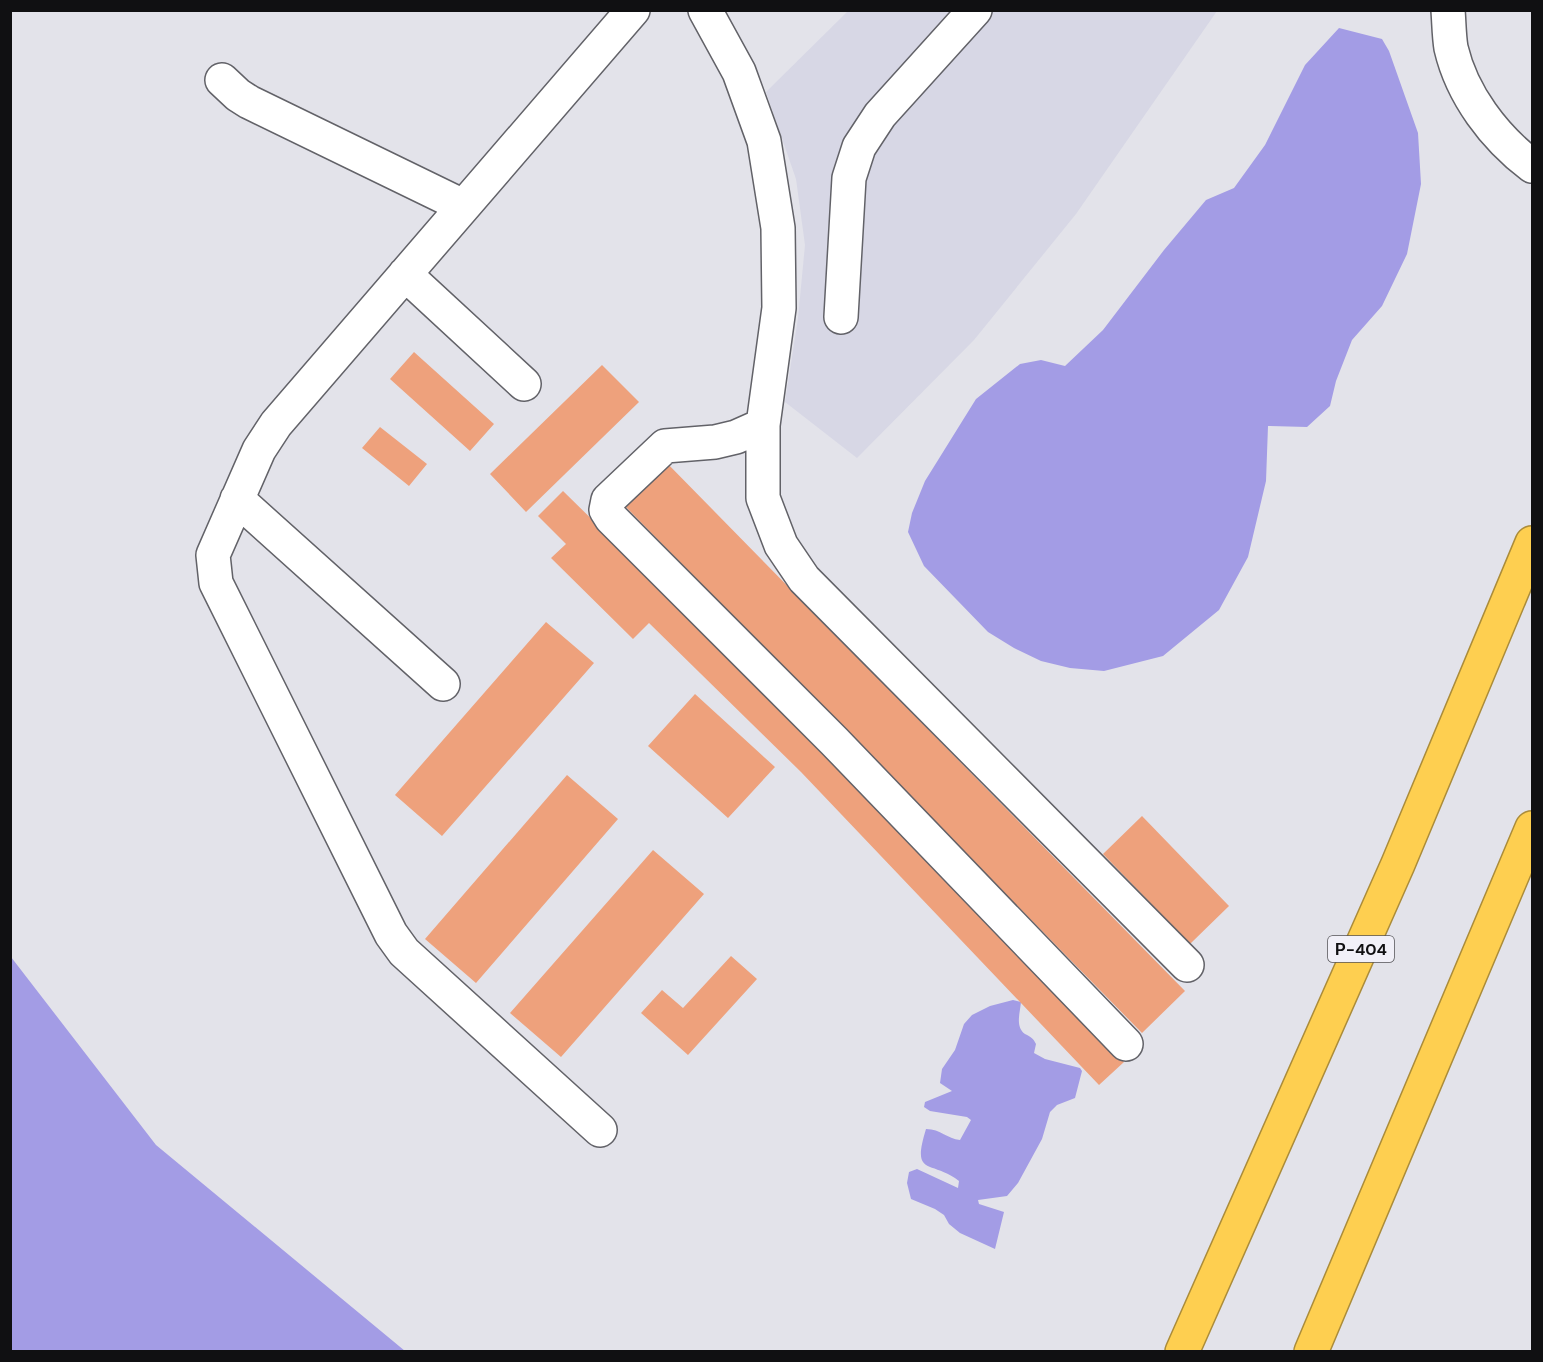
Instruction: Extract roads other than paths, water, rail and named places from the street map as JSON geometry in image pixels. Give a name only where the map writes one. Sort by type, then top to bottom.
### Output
[{"type":"highway","name":"Р-404","points":[[1182,1352],[1398,864],[1533,543]]},
{"type":"highway","points":[[1311,1352],[1533,828]]},
{"type":"street","points":[[600,1130],[404,952],[391,934],[216,583],[213,555],[259,450],[276,424],[633,10]]},
{"type":"street","points":[[705,10],[739,72],[764,141],[778,228],[779,308],[763,425],[763,498],[781,545],[804,579],[1187,965]]},
{"type":"street","points":[[841,317],[849,178],[859,147],[880,115],[975,10]]},
{"type":"street","points":[[1448,10],[1451,46],[1458,72],[1473,102],[1495,131],[1533,166]]},
{"type":"street","points":[[222,80],[249,102],[464,206]]},
{"type":"street","points":[[405,274],[524,384]]},
{"type":"street","points":[[763,425],[736,437],[716,442],[665,446],[608,500],[606,510],[611,518],[834,741],[1126,1044]]},
{"type":"street","points":[[237,499],[443,684]]}]
